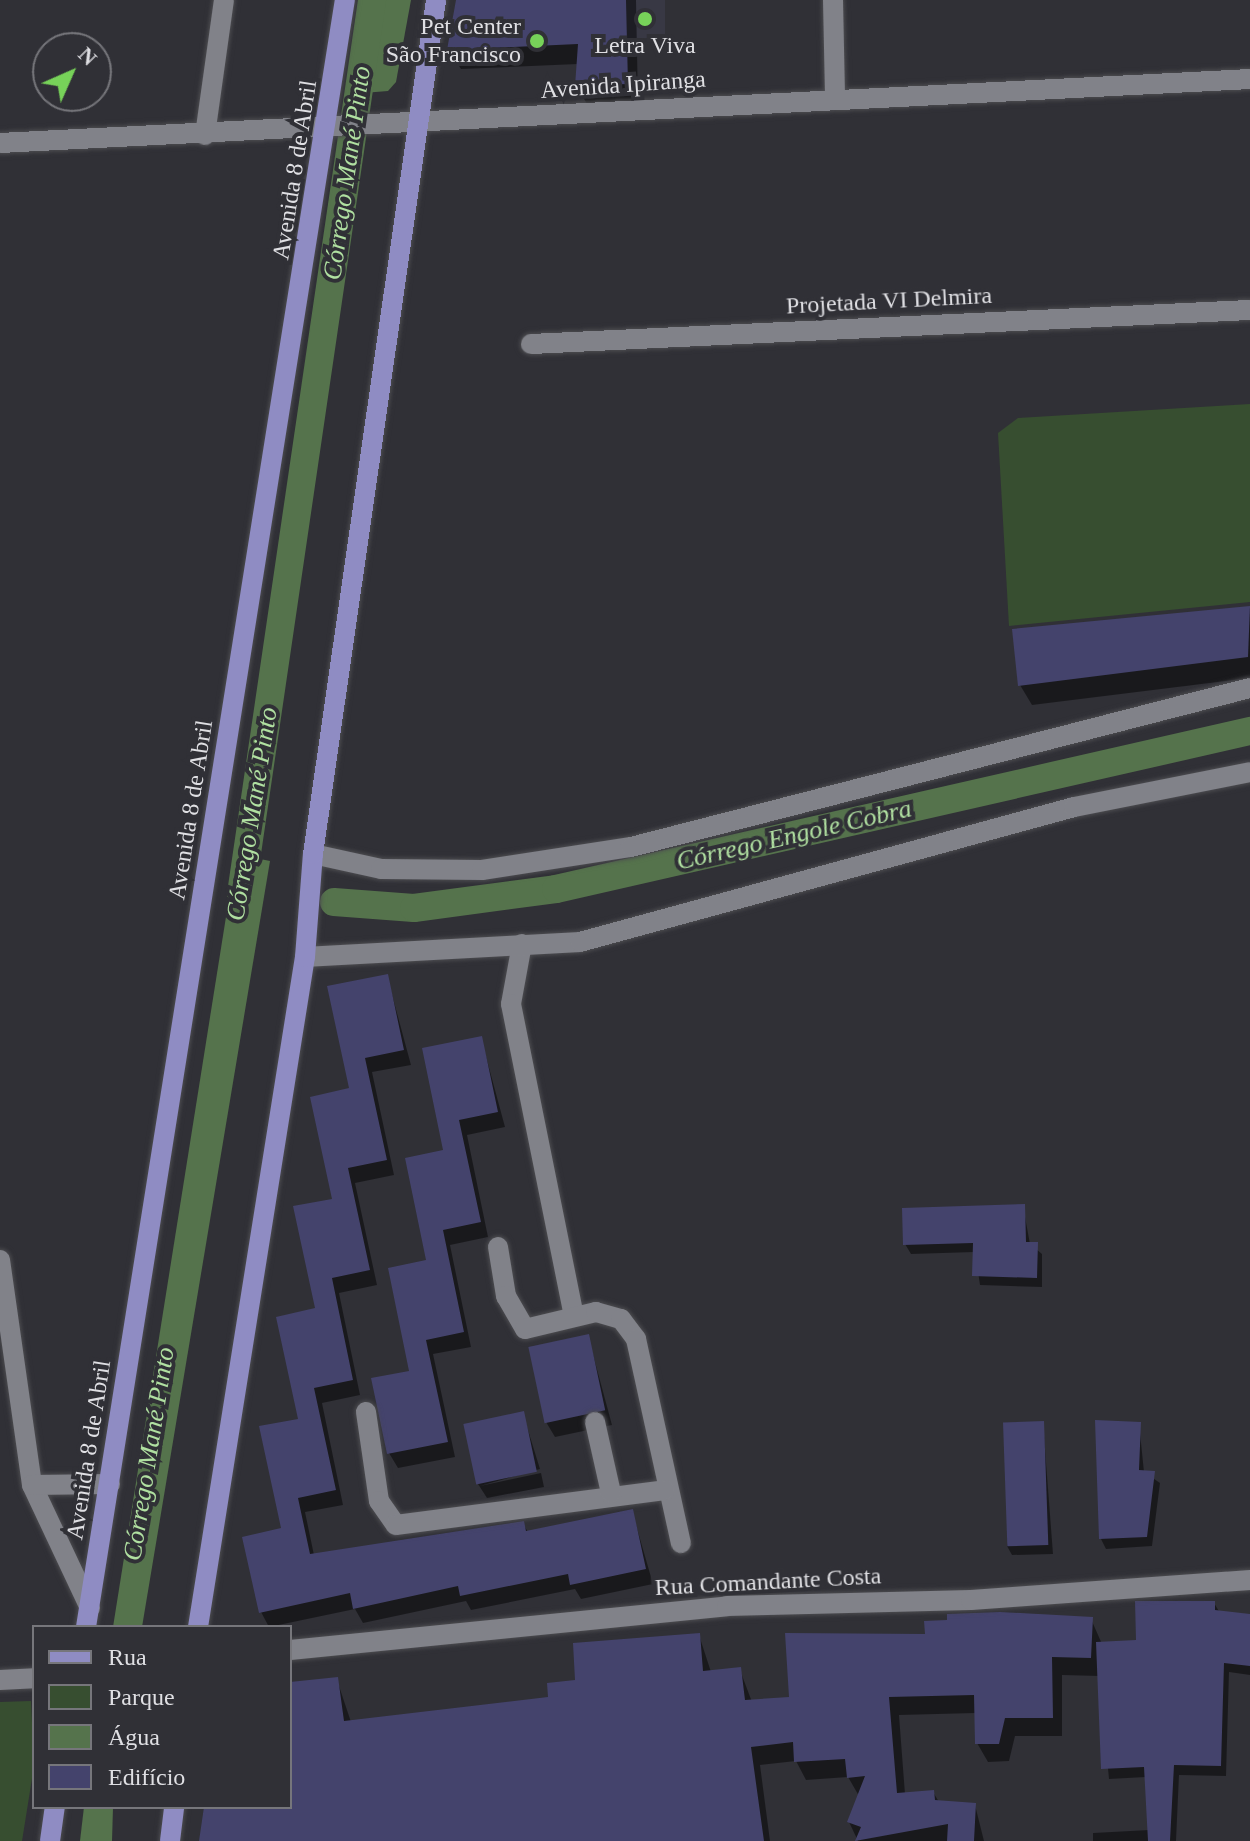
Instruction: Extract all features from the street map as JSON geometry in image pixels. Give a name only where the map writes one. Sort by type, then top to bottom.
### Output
[{"type":"main road","name":"Avenida 8 de Abril","points":[[88,1618],[332,126],[345,0]]},
{"type":"main road","points":[[198,1625],[305,957],[313,854],[413,126],[436,0]]},
{"type":"main road","points":[[50,1841],[55,1809]]},
{"type":"main road","points":[[170,1841],[174,1809]]},
{"type":"street","points":[[205,135],[224,0]]},
{"type":"street","points":[[833,0],[835,95]]},
{"type":"street","name":"Avenida Ipiranga","points":[[0,143],[205,135],[332,126],[413,126],[835,95],[1250,79]]},
{"type":"street","name":"Projetada VI Delmira","points":[[531,344],[1250,310]]},
{"type":"street","points":[[313,854],[368,867],[482,870],[631,847],[1250,688]]},
{"type":"street","points":[[305,957],[522,944],[651,927],[1074,807],[1250,772]]},
{"type":"street","points":[[522,944],[511,1004],[573,1312]]},
{"type":"street","points":[[498,1247],[506,1296],[525,1329],[573,1312],[621,1319],[636,1339],[665,1490],[681,1543]]},
{"type":"street","points":[[0,1260],[32,1485],[88,1618]]},
{"type":"street","points":[[366,1412],[379,1501],[396,1525],[611,1493],[665,1490]]},
{"type":"street","points":[[595,1422],[611,1493]]},
{"type":"street","points":[[32,1485],[110,1484]]},
{"type":"street","name":"Rua Comandante Costa","points":[[292,1650],[727,1606],[971,1600],[1250,1580]]},
{"type":"street","points":[[0,1680],[32,1678]]},
{"type":"shaded area","name":"Letra Viva","points":[[626,0],[665,0],[665,38],[626,38]]},
{"type":"green space","points":[[1250,404],[1250,602],[1009,626],[998,433],[1018,418]]},
{"type":"green space","points":[[31,1701],[32,1778],[22,1841],[0,1841],[0,1702]]},
{"type":"water","points":[[364,0],[411,0],[396,82],[388,91],[363,93],[351,78]]},
{"type":"water","name":"Córrego Mané Pinto","points":[[236,854],[270,861],[142,1625],[113,1625]]},
{"type":"water","points":[[84,1809],[113,1809],[112,1841],[80,1841]]},
{"type":"building","name":"Pet Center São Francisco","points":[[456,0],[626,0],[628,84],[575,86],[578,44],[447,50]]},
{"type":"building","points":[[1250,606],[1248,657],[1018,686],[1012,629]]},
{"type":"building","points":[[388,974],[404,1050],[365,1058],[387,1160],[348,1168],[370,1270],[332,1278],[353,1380],[314,1388],[336,1490],[298,1498],[310,1554],[524,1521],[526,1531],[633,1509],[646,1569],[570,1585],[568,1574],[460,1596],[458,1586],[353,1609],[350,1593],[259,1613],[242,1537],[281,1528],[259,1426],[298,1419],[276,1317],[315,1308],[293,1206],[332,1199],[310,1097],[349,1088],[327,986]]},
{"type":"building","points":[[482,1036],[498,1112],[459,1120],[481,1222],[443,1230],[464,1332],[426,1340],[448,1442],[387,1454],[371,1378],[409,1371],[388,1268],[426,1260],[405,1158],[443,1150],[422,1048]]},
{"type":"building","points":[[1025,1204],[1026,1242],[1038,1242],[1037,1278],[972,1276],[973,1243],[903,1245],[902,1208]]},
{"type":"building","points":[[589,1334],[605,1410],[545,1423],[528,1347]]},
{"type":"building","points":[[524,1411],[537,1472],[476,1485],[463,1424]]},
{"type":"building","points":[[1095,1420],[1141,1422],[1139,1470],[1155,1471],[1147,1537],[1099,1539]]},
{"type":"building","points":[[1044,1421],[1048,1545],[1007,1546],[1003,1422]]},
{"type":"building","points":[[1135,1601],[1215,1601],[1215,1610],[1250,1614],[1250,1666],[1224,1663],[1221,1766],[1174,1765],[1170,1841],[1148,1841],[1144,1767],[1101,1769],[1096,1642],[1136,1640]]},
{"type":"building","points":[[1000,1612],[1093,1617],[1091,1658],[1052,1657],[1053,1718],[1005,1718],[999,1744],[975,1744],[974,1695],[889,1697],[897,1793],[934,1790],[935,1800],[976,1803],[974,1841],[947,1841],[948,1824],[855,1841],[861,1827],[847,1822],[865,1776],[847,1778],[845,1759],[794,1762],[793,1742],[751,1747],[764,1841],[199,1841],[204,1809],[292,1809],[292,1682],[338,1677],[344,1721],[548,1697],[547,1683],[575,1680],[573,1643],[700,1633],[703,1671],[741,1667],[745,1700],[789,1697],[785,1633],[925,1634],[924,1621],[947,1620],[947,1614]]},
{"type":"waterway","name":"Córrego Mané Pinto","points":[[241,894],[372,0]]},
{"type":"waterway","name":"Córrego Engole Cobra","points":[[334,902],[414,908],[556,889],[1250,731]]},
{"type":"place","name":"Letra Viva","points":[[645,19]]},
{"type":"place","name":"Pet Center São Francisco","points":[[537,41]]}]
